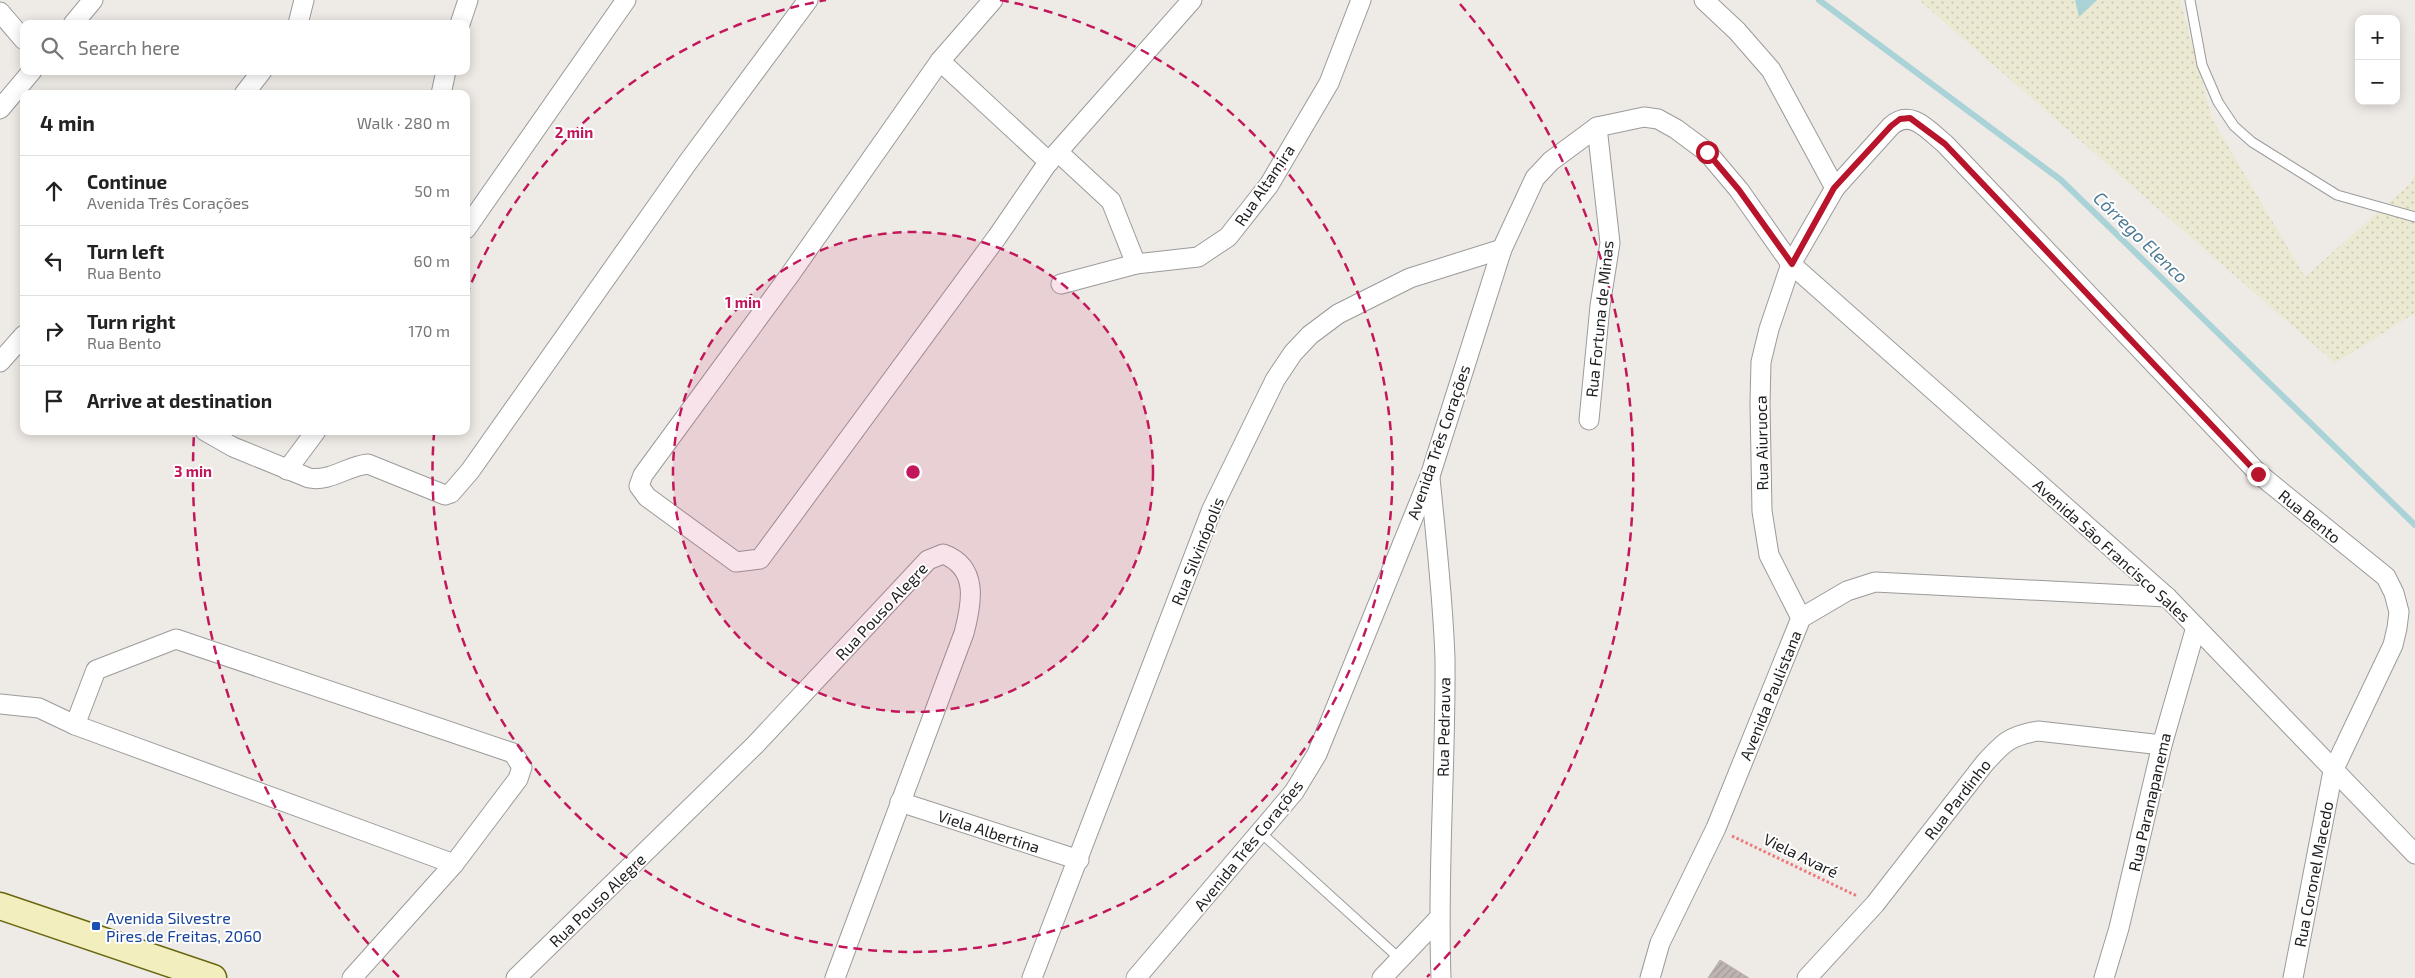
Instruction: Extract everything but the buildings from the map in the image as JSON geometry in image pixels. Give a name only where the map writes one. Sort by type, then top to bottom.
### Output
[{"type":"main road","points":[[0,906],[214,978]]},
{"type":"street","points":[[76,20],[93,0]]},
{"type":"street","points":[[299,20],[304,0]]},
{"type":"street","points":[[461,20],[468,0]]},
{"type":"street","points":[[470,223],[626,0]]},
{"type":"street","points":[[212,435],[233,447],[308,478],[320,480],[357,465],[368,464],[445,495],[451,494],[470,472],[688,162],[808,0]]},
{"type":"street","points":[[993,0],[940,61],[790,276],[643,475],[639,486],[647,497],[736,562],[760,558],[991,244],[1053,156],[1192,0]]},
{"type":"street","name":"Rua Altamira","points":[[1061,284],[1136,264],[1198,257],[1228,237],[1269,185],[1329,83],[1361,0]]},
{"type":"street","points":[[1704,0],[1737,31],[1771,70],[1834,188]]},
{"type":"street","points":[[0,12],[20,35]]},
{"type":"street","points":[[940,61],[1053,156],[1111,201],[1136,264]]},
{"type":"street","points":[[0,109],[29,75]]},
{"type":"street","points":[[247,90],[259,75]]},
{"type":"street","points":[[442,90],[445,75]]},
{"type":"street","name":"Avenida Três Corações","points":[[1136,978],[1294,792],[1317,754],[1430,476],[1502,249],[1535,178],[1551,161],[1597,127],[1644,117],[1658,119],[1676,129],[1712,158],[1739,190],[1792,264]]},
{"type":"street","name":"Rua Bento","points":[[1792,264],[1834,188],[1900,119],[1910,118],[1926,128],[1945,144],[2258,474],[2386,577],[2399,612],[2393,646],[2334,771]]},
{"type":"street","name":"Rua Fortuna de Minas","points":[[1589,420],[1600,306],[1610,243],[1597,127]]},
{"type":"street","name":"Rua Silvinópolis","points":[[1032,978],[1079,860],[1212,509],[1275,380],[1293,353],[1310,335],[1346,310],[1410,278],[1502,249]]},
{"type":"street","name":"Avenida São Francisco Sales","points":[[1792,264],[2167,597],[2415,854]]},
{"type":"street","name":"Rua Aiuruoca","points":[[1792,264],[1769,330],[1761,362],[1762,511],[1769,555],[1802,618]]},
{"type":"street","points":[[0,362],[20,341]]},
{"type":"street","points":[[287,470],[313,435]]},
{"type":"street","name":"Rua Pedrauva","points":[[1430,476],[1441,580],[1444,660],[1439,918],[1441,978]]},
{"type":"street","name":"Rua Pouso Alegre","points":[[516,978],[755,745],[928,560],[943,554],[955,558],[965,571],[971,586],[970,608],[964,633],[835,978]]},
{"type":"street","name":"Avenida Paulistana","points":[[1650,978],[1660,944],[1716,828],[1802,618],[1847,591],[1875,582],[2167,597]]},
{"type":"street","name":"Rua Paranapanema","points":[[2104,978],[2120,928],[2162,745],[2196,627]]},
{"type":"street","points":[[75,725],[96,670],[176,640],[513,753],[522,767],[518,779],[454,864],[352,978]]},
{"type":"street","points":[[0,704],[39,708],[75,725],[454,864]]},
{"type":"street","name":"Rua Pardinho","points":[[1807,978],[1875,904],[1984,764],[2002,744],[2018,734],[2038,730],[2162,745]]},
{"type":"street","name":"Rua Coronel Macedo","points":[[2292,978],[2334,771]]},
{"type":"street","name":"Viela Albertina","points":[[900,802],[1079,860]]},
{"type":"street","points":[[1382,978],[1439,918]]},
{"type":"lane","points":[[2190,0],[2202,65],[2218,102],[2234,126],[2252,142],[2337,195],[2415,217]]},
{"type":"lane","points":[[1260,832],[1400,959]]},
{"type":"path","name":"Viela Avaré","points":[[1716,828],[1875,904]]},
{"type":"shaded area","points":[[1919,0],[2180,0],[2212,119],[2305,277],[2411,183],[2415,174],[2415,313],[2335,363]]},
{"type":"water","points":[[2075,0],[2097,0],[2079,17]]},
{"type":"waterway","name":"Córrego Elenco","points":[[1819,0],[2061,180],[2415,525]]},
{"type":"place","name":"Avenida Silvestre Pires de Freitas, 2060","points":[[96,926]]},
{"type":"route","points":[[1707,152],[1739,190],[1792,264],[1834,188],[1891,126],[1900,119],[1910,118],[1926,128],[1945,144],[2084,288],[2258,474]]}]
